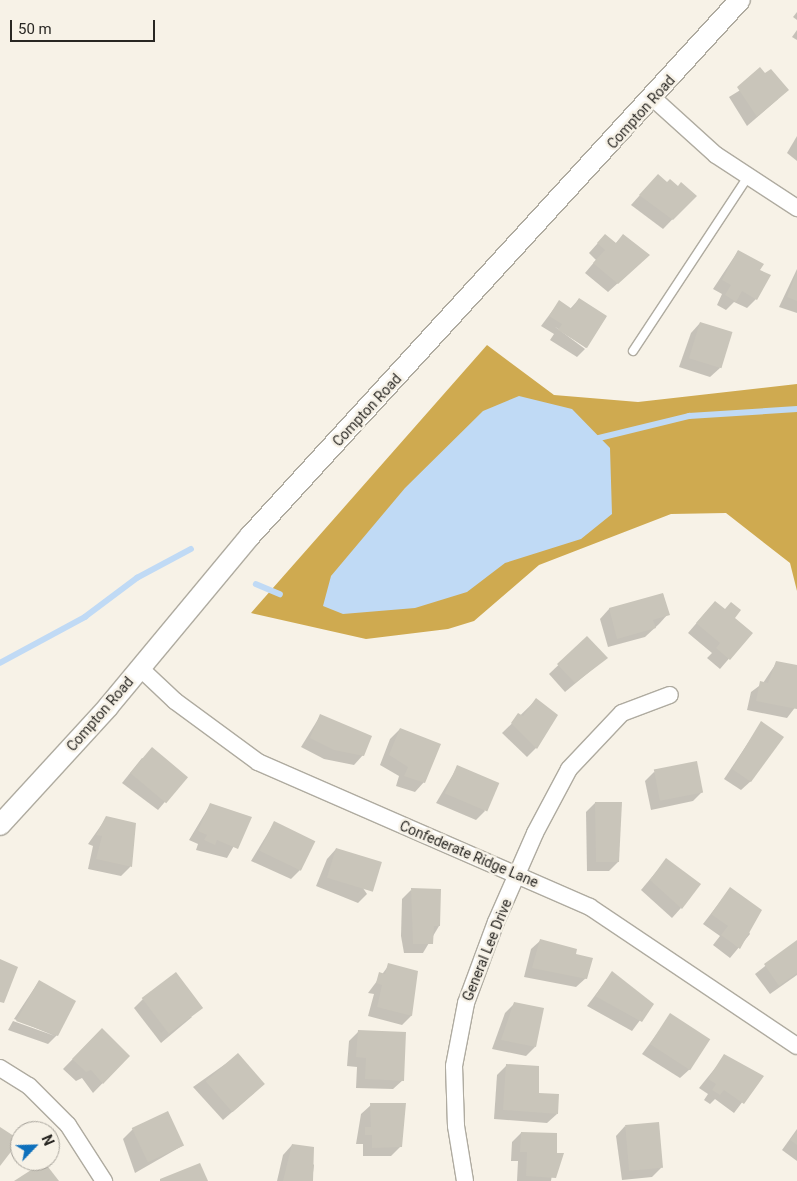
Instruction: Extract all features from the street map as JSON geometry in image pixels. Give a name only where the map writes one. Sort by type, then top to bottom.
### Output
[{"type":"street","name":"Compton Road","points":[[0,825],[140,668],[250,536],[654,99],[740,0]]},
{"type":"street","points":[[654,99],[747,178],[797,208]]},
{"type":"street","name":"Confederate Ridge Lane","points":[[140,668],[176,701],[258,762],[518,875],[610,919],[797,1046]]},
{"type":"street","name":"General Lee Drive","points":[[465,1181],[453,1094],[459,1031],[518,875],[555,792],[586,747],[622,713],[670,695]]},
{"type":"street","points":[[0,1068],[29,1086],[68,1125],[104,1181]]},
{"type":"lane","points":[[633,351],[747,178]]},
{"type":"shaded area","points":[[487,345],[554,395],[638,402],[797,384],[797,591],[790,563],[726,513],[671,514],[539,565],[474,621],[448,629],[366,639],[251,613]]},
{"type":"water","points":[[519,396],[572,409],[610,448],[612,514],[581,539],[505,563],[467,592],[415,608],[343,614],[323,606],[331,576],[405,488],[483,411]]},
{"type":"building","points":[[760,67],[765,73],[771,69],[789,90],[757,117],[737,87]]},
{"type":"building","points":[[658,174],[667,182],[670,179],[678,186],[681,182],[697,196],[673,220],[639,195]]},
{"type":"building","points":[[605,234],[616,243],[623,234],[650,255],[618,284],[593,263],[605,250],[597,243]]},
{"type":"building","points":[[738,250],[764,264],[760,270],[771,275],[757,300],[742,291],[736,302],[725,295],[731,285],[722,280]]},
{"type":"building","points":[[797,271],[797,301],[787,297]]},
{"type":"building","points":[[579,298],[607,316],[587,348],[558,330],[562,324],[549,316],[559,300],[572,309]]},
{"type":"building","points":[[700,322],[733,332],[721,368],[689,358]]},
{"type":"building","points":[[663,593],[670,615],[653,620],[656,628],[617,639],[609,608]]},
{"type":"building","points":[[715,601],[725,609],[731,602],[741,610],[735,618],[753,633],[730,660],[716,648],[720,643],[696,623]]},
{"type":"building","points":[[587,636],[608,658],[575,683],[557,664]]},
{"type":"building","points":[[776,661],[797,665],[797,709],[756,701],[760,681],[768,683]]},
{"type":"building","points":[[536,698],[558,715],[537,749],[511,723],[518,713],[523,716]]},
{"type":"building","points":[[320,714],[372,736],[364,756],[334,750],[310,738]]},
{"type":"building","points":[[761,721],[784,737],[751,782],[732,769]]},
{"type":"building","points":[[400,728],[441,744],[425,783],[404,776],[408,767],[389,755]]},
{"type":"building","points":[[152,747],[188,777],[166,803],[130,773]]},
{"type":"building","points":[[697,761],[703,792],[660,801],[654,769]]},
{"type":"building","points":[[457,765],[499,783],[487,812],[445,794]]},
{"type":"building","points":[[595,802],[622,802],[619,862],[596,862]]},
{"type":"building","points":[[210,803],[252,817],[238,849],[217,840],[215,845],[204,840],[207,835],[198,831]]},
{"type":"building","points":[[106,816],[136,823],[132,867],[96,859],[102,836],[96,835]]},
{"type":"building","points":[[274,821],[315,841],[301,871],[260,851]]},
{"type":"building","points":[[336,848],[382,862],[373,892],[327,878]]},
{"type":"building","points":[[666,858],[701,884],[682,909],[650,880]]},
{"type":"building","points":[[730,887],[762,910],[740,949],[721,935],[728,926],[711,914]]},
{"type":"building","points":[[411,888],[441,889],[440,926],[434,926],[433,944],[413,944]]},
{"type":"building","points":[[540,939],[577,949],[576,954],[593,958],[587,979],[532,968]]},
{"type":"building","points":[[797,940],[797,973],[779,986],[764,964]]},
{"type":"building","points":[[0,959],[18,967],[4,1003],[0,1002]]},
{"type":"building","points":[[388,963],[418,971],[412,1016],[377,1007],[382,985],[376,983],[379,972],[385,974]]},
{"type":"building","points":[[612,971],[654,1004],[642,1022],[595,996]]},
{"type":"building","points":[[176,972],[203,1008],[169,1034],[142,998]]},
{"type":"building","points":[[39,980],[76,1001],[58,1036],[16,1021]]},
{"type":"building","points":[[514,1002],[544,1008],[536,1047],[501,1040]]},
{"type":"building","points":[[670,1013],[710,1039],[690,1070],[650,1044]]},
{"type":"building","points":[[102,1028],[130,1056],[103,1084],[91,1070],[86,1072],[72,1059]]},
{"type":"building","points":[[358,1030],[406,1032],[404,1081],[365,1079],[366,1058],[356,1057]]},
{"type":"building","points":[[238,1053],[265,1084],[232,1112],[206,1081]]},
{"type":"building","points":[[724,1054],[764,1076],[744,1104],[724,1090],[720,1095],[712,1090],[716,1084],[708,1079]]},
{"type":"building","points":[[506,1064],[539,1066],[539,1093],[559,1094],[558,1114],[503,1110]]},
{"type":"building","points":[[370,1103],[406,1103],[402,1147],[372,1148],[372,1135],[365,1135],[365,1127],[371,1127]]},
{"type":"building","points":[[168,1111],[184,1145],[148,1162],[132,1128]]},
{"type":"building","points":[[659,1122],[663,1168],[629,1171],[625,1125]]},
{"type":"building","points":[[0,1127],[10,1134],[10,1153],[0,1166]]},
{"type":"building","points":[[797,1131],[797,1145],[790,1140]]},
{"type":"building","points":[[521,1132],[557,1133],[557,1153],[564,1153],[556,1178],[526,1176],[527,1152],[520,1152]]},
{"type":"building","points":[[292,1144],[314,1147],[313,1181],[283,1181]]},
{"type":"building","points":[[200,1163],[208,1181],[160,1181],[160,1179]]},
{"type":"building","points":[[30,1171],[51,1171],[59,1181],[14,1181]]},
{"type":"waterway","points":[[595,439],[689,416],[797,409]]},
{"type":"waterway","points":[[0,663],[85,617],[137,578],[191,549]]},
{"type":"waterway","points":[[256,584],[280,594]]}]
